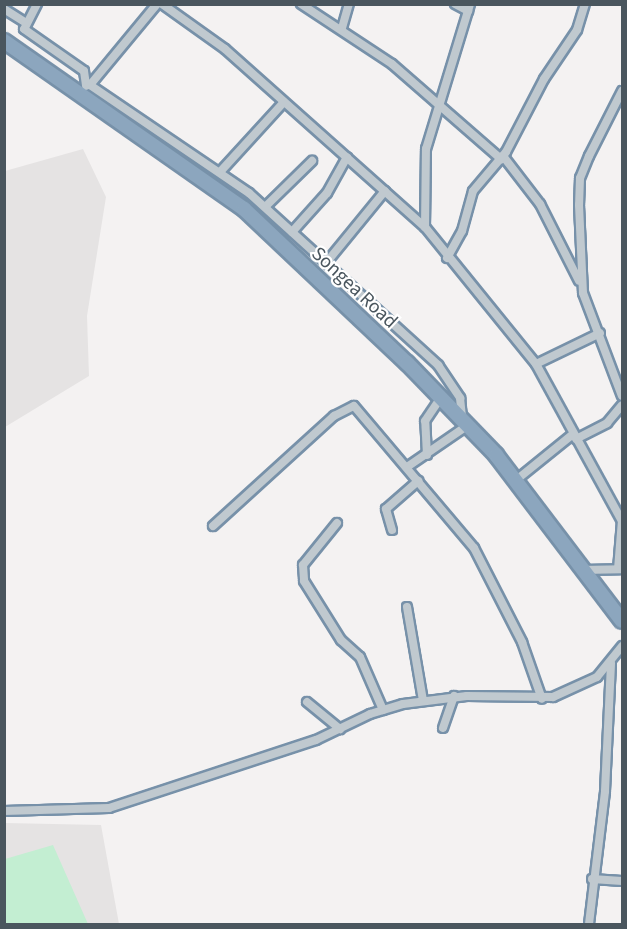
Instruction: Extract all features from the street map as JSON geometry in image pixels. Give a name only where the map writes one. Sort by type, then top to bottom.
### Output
[{"type":"highway","name":"Songea Road","points":[[4,41],[86,87],[244,209],[465,422],[514,481],[580,570],[622,621]]},
{"type":"street","points":[[37,4],[26,23],[26,31],[84,71],[86,87]]},
{"type":"street","points":[[86,87],[157,4]]},
{"type":"street","points":[[162,4],[225,49],[425,227],[447,258],[536,364],[622,521],[620,569],[580,570]]},
{"type":"street","points":[[301,4],[342,28],[440,103],[502,158],[540,204],[582,284],[622,396]]},
{"type":"street","points":[[342,28],[349,4]]},
{"type":"street","points":[[425,227],[422,166],[469,8],[455,4]]},
{"type":"street","points":[[447,258],[462,231],[473,191],[502,158],[550,69],[577,30],[585,4]]},
{"type":"street","points":[[4,9],[26,23]]},
{"type":"street","points":[[86,87],[220,172],[265,207],[438,365],[460,398],[465,422],[427,455],[407,467]]},
{"type":"street","points":[[582,284],[580,178],[621,94]]},
{"type":"street","points":[[220,172],[283,103]]},
{"type":"street","points":[[292,232],[327,193],[347,157]]},
{"type":"street","points":[[265,207],[312,161]]},
{"type":"street","points":[[326,263],[385,191]]},
{"type":"street","points":[[536,364],[600,333]]},
{"type":"street","points":[[427,455],[425,421],[441,397]]},
{"type":"street","points":[[514,481],[574,437],[607,423],[622,405]]},
{"type":"street","points":[[213,526],[346,407],[360,410],[460,528],[491,577],[522,642],[542,699]]},
{"type":"street","points":[[392,530],[386,509],[418,481]]},
{"type":"street","points":[[337,523],[303,565],[304,581],[341,640],[360,657],[383,710]]},
{"type":"street","points":[[407,608],[423,701]]},
{"type":"street","points":[[4,811],[109,808],[340,729],[383,710],[423,701],[454,696],[542,699],[576,690],[611,663],[622,646]]},
{"type":"street","points":[[589,924],[592,879],[605,791],[611,663]]},
{"type":"street","points":[[443,728],[454,696]]},
{"type":"street","points":[[307,702],[340,729]]},
{"type":"street","points":[[592,879],[622,881]]},
{"type":"shaded area","points":[[83,149],[106,197],[87,316],[89,376],[5,427],[5,171]]},
{"type":"shaded area","points":[[5,823],[101,825],[119,924],[5,924]]},
{"type":"green space","points":[[53,845],[88,924],[5,924],[5,859]]}]
